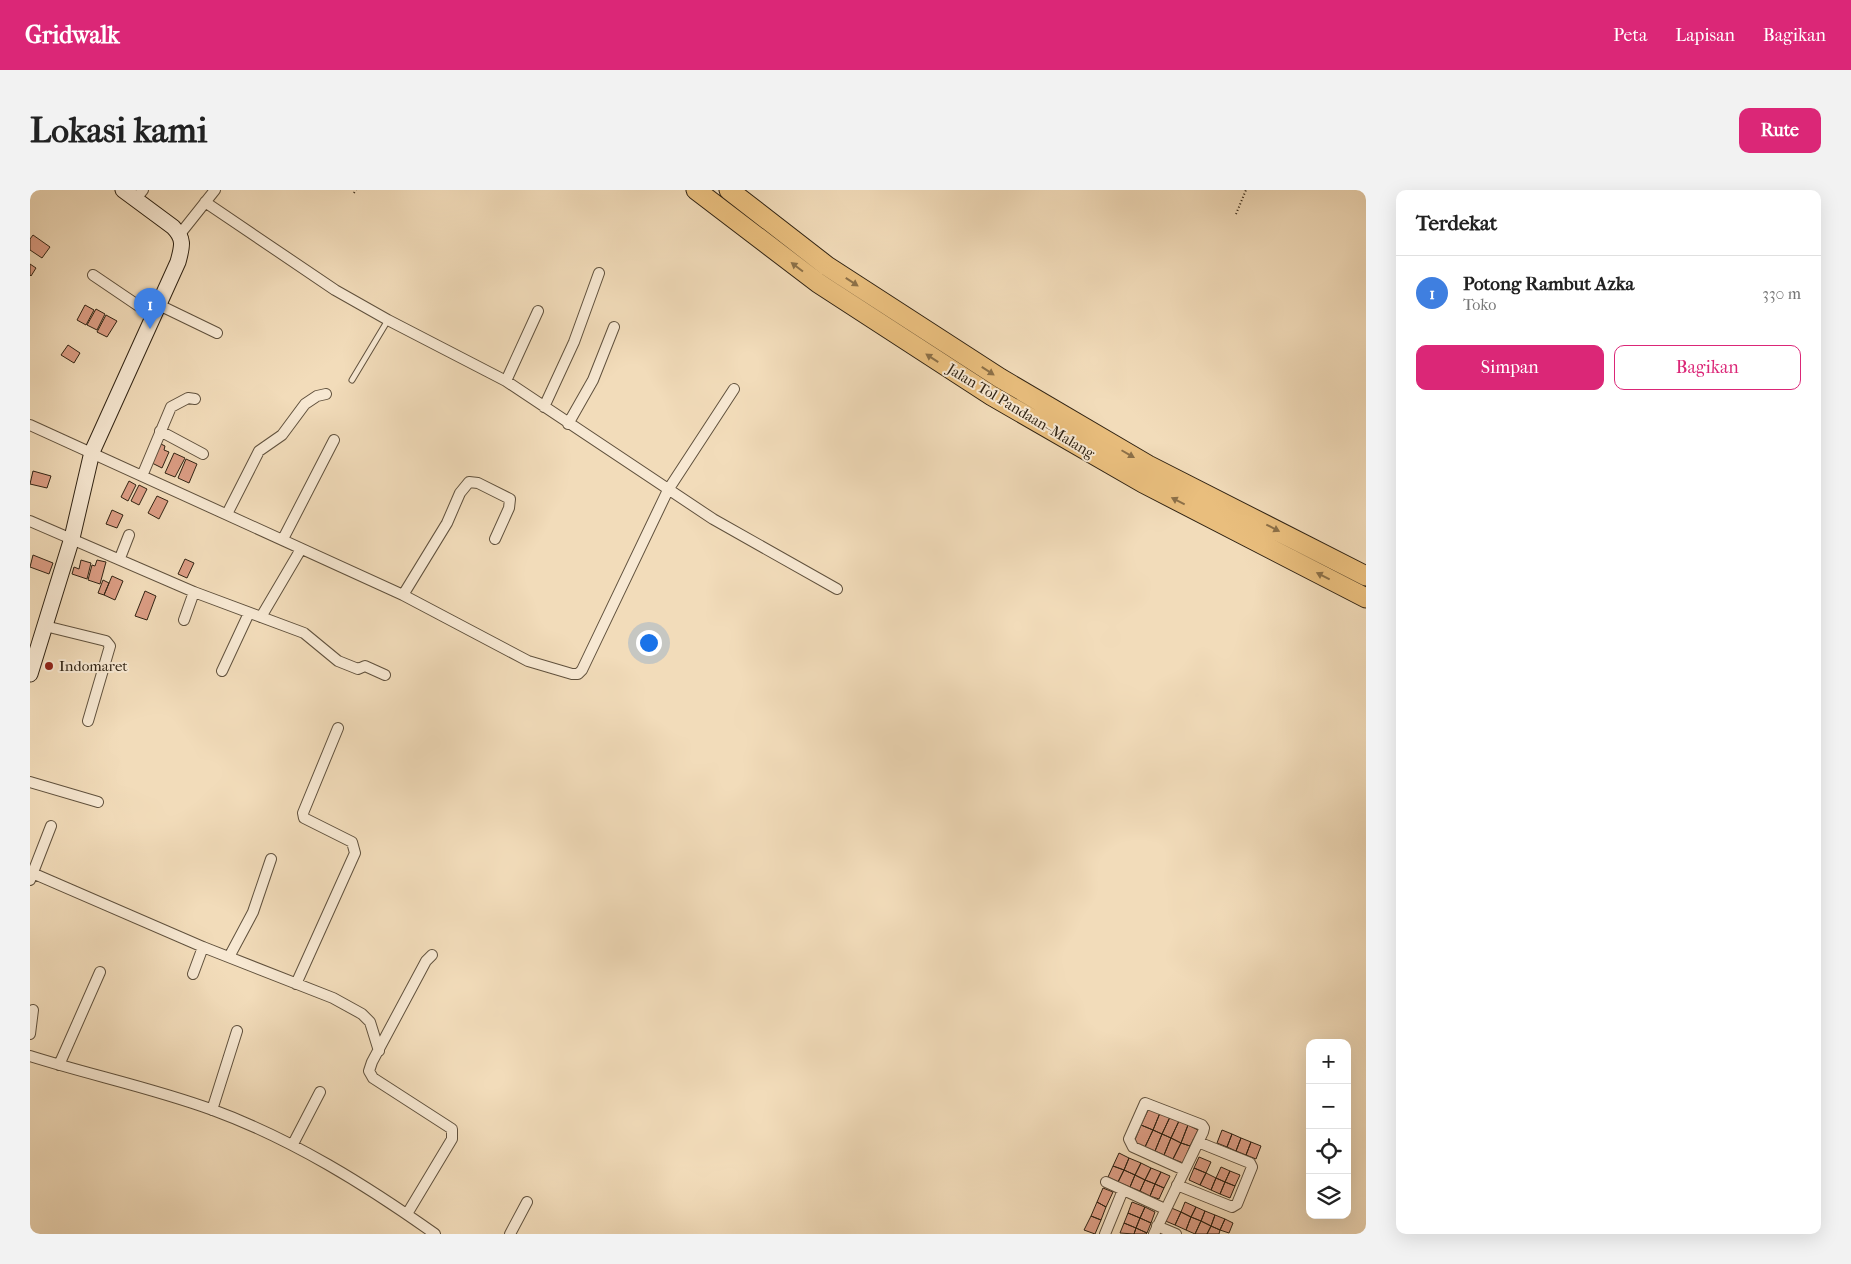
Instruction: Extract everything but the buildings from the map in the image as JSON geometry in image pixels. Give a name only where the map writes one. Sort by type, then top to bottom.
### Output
[{"type":"highway","name":"Jalan Tol Pandaan–Malang","points":[[696,190],[818,283],[992,396],[1143,483],[1366,598]]},
{"type":"highway","name":"Jalan Tol Pandaan–Malang","points":[[730,190],[827,266],[1000,378],[1148,465],[1366,576]]},
{"type":"street","points":[[30,674],[72,538],[92,452],[155,309],[178,262],[183,244],[180,234],[139,195],[123,190]]},
{"type":"street","points":[[180,234],[215,190]]},
{"type":"street","points":[[205,202],[327,285],[388,320],[506,381],[713,519],[836,589]]},
{"type":"street","points":[[544,407],[574,342],[599,273]]},
{"type":"street","points":[[93,275],[155,309],[217,333]]},
{"type":"street","points":[[506,381],[538,311]]},
{"type":"street","points":[[568,424],[593,380],[614,328]]},
{"type":"street","points":[[30,425],[403,595],[528,661],[567,674],[578,674],[593,648],[668,490],[734,389]]},
{"type":"street","points":[[228,514],[260,451],[282,435],[305,404],[317,396],[326,394]]},
{"type":"street","points":[[142,476],[171,407],[188,398],[195,399]]},
{"type":"street","points":[[160,431],[203,454]]},
{"type":"street","points":[[283,539],[334,440]]},
{"type":"street","points":[[403,595],[447,523],[460,493],[469,482],[478,483],[508,496],[510,499],[509,508],[495,539]]},
{"type":"street","points":[[30,521],[120,558],[194,592],[304,633],[338,661],[358,669],[365,666],[385,675]]},
{"type":"street","points":[[120,558],[129,534]]},
{"type":"street","points":[[261,617],[301,549]]},
{"type":"street","points":[[184,620],[194,592]]},
{"type":"street","points":[[222,671],[249,613]]},
{"type":"street","points":[[45,626],[106,642],[110,646],[88,721]]},
{"type":"street","points":[[296,984],[355,853],[352,842],[304,818],[303,813],[338,728]]},
{"type":"street","points":[[30,782],[98,802]]},
{"type":"street","points":[[51,826],[31,875],[203,947],[333,998],[362,1014],[370,1022],[378,1051]]},
{"type":"street","points":[[229,957],[253,912],[271,859]]},
{"type":"street","points":[[193,974],[203,947]]},
{"type":"street","points":[[407,1214],[452,1139],[454,1132],[373,1078],[369,1071],[426,961],[432,955]]},
{"type":"street","points":[[58,1065],[100,972]]},
{"type":"street","points":[[30,1034],[34,1010]]},
{"type":"street","points":[[212,1110],[237,1031]]},
{"type":"street","points":[[30,1056],[212,1110],[293,1144],[407,1214],[435,1234]]},
{"type":"street","points":[[293,1144],[320,1092]]},
{"type":"street","points":[[1176,1234],[1155,1230],[1198,1142],[1204,1128],[1202,1125],[1149,1103],[1142,1106],[1129,1139],[1130,1143],[1133,1147],[1184,1170]]},
{"type":"street","points":[[1177,1185],[1232,1207],[1237,1204],[1252,1167],[1250,1163],[1198,1142]]},
{"type":"street","points":[[1106,1182],[1165,1209]]},
{"type":"street","points":[[1105,1234],[1123,1190]]},
{"type":"street","points":[[510,1234],[527,1202]]},
{"type":"lane","points":[[352,380],[388,320]]},
{"type":"path","points":[[1236,214],[1246,190]]},
{"type":"place","name":"Potong Rambut Azka","points":[[150,329]]},
{"type":"place","name":"Indomaret","points":[[49,666]]}]
